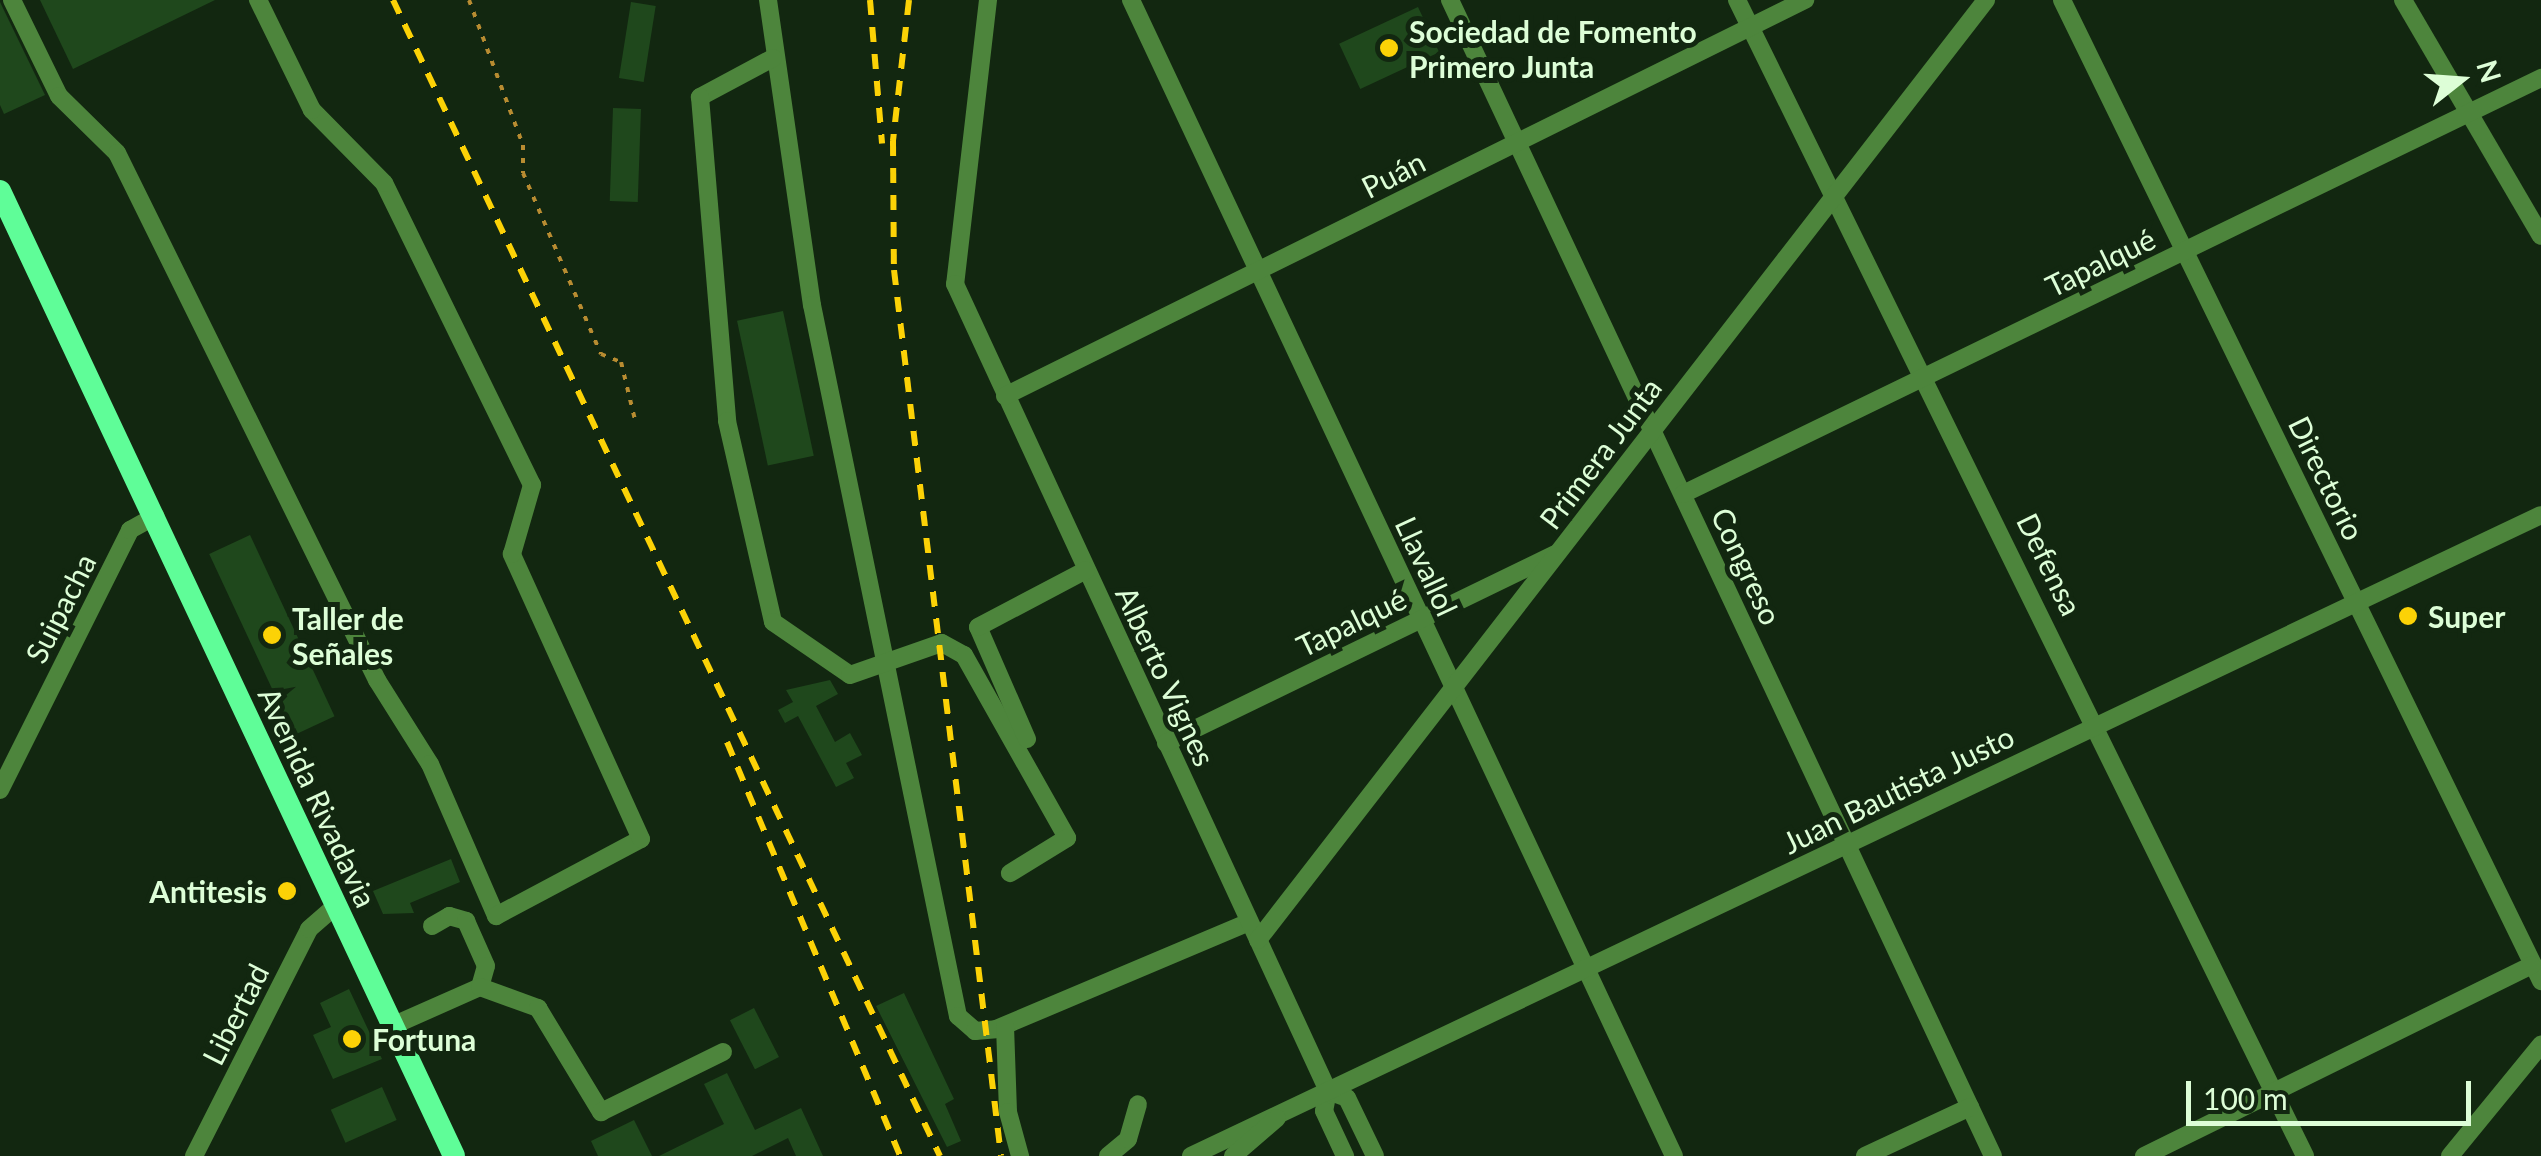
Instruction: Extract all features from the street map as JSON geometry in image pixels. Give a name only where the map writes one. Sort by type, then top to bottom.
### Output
[{"type":"main road","name":"Avenida Rivadavia","points":[[0,192],[454,1156]]},
{"type":"street","points":[[12,0],[59,96],[117,153],[377,680],[430,764],[496,916],[641,839],[512,554],[532,484],[384,182],[312,110],[258,0]]},
{"type":"street","points":[[768,0],[773,58],[880,664],[958,1016],[975,1032],[1005,1026],[1249,922]]},
{"type":"street","name":"Alberto Vignes","points":[[988,0],[955,284],[1328,1091],[1324,1111],[1346,1156]]},
{"type":"street","name":"Llavallol","points":[[1131,0],[1674,1156]]},
{"type":"street","name":"Congreso","points":[[1450,0],[1994,1156]]},
{"type":"street","name":"Defensa","points":[[1737,0],[1928,375],[2305,1156]]},
{"type":"street","name":"Puán","points":[[1005,396],[1805,0]]},
{"type":"street","name":"Primera Junta","points":[[1258,940],[1455,691],[1652,429],[1986,0]]},
{"type":"street","name":"Directorio","points":[[2062,0],[2537,973]]},
{"type":"street","points":[[2403,0],[2541,236]]},
{"type":"street","points":[[773,58],[700,98],[727,421],[772,622],[830,669],[850,675],[942,643],[964,654],[1068,838],[1010,873]]},
{"type":"street","name":"Tapalqué","points":[[1683,494],[2541,78]]},
{"type":"street","name":"Juan Bautista Justo","points":[[1191,1156],[1232,1146],[1280,1114],[2541,515]]},
{"type":"street","name":"Suipacha","points":[[0,790],[130,530],[154,516]]},
{"type":"street","name":"Tapalqué","points":[[1166,742],[1560,552]]},
{"type":"street","points":[[1027,739],[978,627],[1086,570]]},
{"type":"street","name":"Libertad","points":[[194,1156],[309,929],[336,906]]},
{"type":"street","points":[[432,926],[449,916],[466,921],[486,966],[480,987]]},
{"type":"street","points":[[2144,1156],[2274,1092],[2537,973]]},
{"type":"street","points":[[392,1026],[480,987],[548,1016],[601,1112],[723,1052]]},
{"type":"street","points":[[1005,1026],[1008,1112],[1020,1156]]},
{"type":"street","points":[[2450,1156],[2541,1045]]},
{"type":"street","name":"Alberto Vignes","points":[[1328,1091],[1347,1098],[1374,1156]]},
{"type":"street","points":[[1108,1156],[1128,1139],[1138,1104]]},
{"type":"street","points":[[1865,1156],[1970,1107]]},
{"type":"path","points":[[469,0],[524,145],[523,173],[601,354],[621,362],[636,424]]},
{"type":"building","points":[[40,0],[215,0],[73,69]]},
{"type":"building","points":[[0,2],[45,95],[4,114],[0,105]]},
{"type":"building","points":[[631,2],[656,6],[644,82],[619,78]]},
{"type":"building","name":"Sociedad de Fomento Primero Junta","points":[[1418,7],[1439,52],[1360,89],[1339,44]]},
{"type":"building","points":[[613,108],[641,109],[638,202],[610,201]]},
{"type":"building","points":[[783,311],[814,456],[768,466],[737,321]]},
{"type":"building","name":"Taller de Señales","points":[[250,535],[335,716],[294,735],[209,554]]},
{"type":"building","points":[[830,680],[838,694],[816,706],[835,742],[850,733],[862,755],[846,763],[854,778],[836,787],[798,716],[785,723],[778,710],[793,702],[786,690]]},
{"type":"building","points":[[451,859],[460,882],[410,903],[414,913],[383,914],[373,891]]},
{"type":"building","points":[[349,989],[382,1059],[333,1079],[313,1035],[331,1027],[320,1003]]},
{"type":"building","points":[[904,993],[954,1099],[945,1104],[961,1141],[947,1147],[876,1006]]},
{"type":"building","points":[[754,1008],[779,1057],[755,1069],[730,1020]]},
{"type":"building","points":[[727,1073],[755,1130],[801,1108],[823,1156],[796,1156],[788,1138],[752,1156],[659,1156],[724,1124],[704,1084]]},
{"type":"building","points":[[382,1087],[397,1120],[345,1143],[331,1110]]},
{"type":"building","points":[[634,1120],[652,1156],[598,1156],[591,1141]]},
{"type":"railway","points":[[393,0],[940,1156]]},
{"type":"railway","points":[[870,0],[882,144]]},
{"type":"railway","points":[[909,0],[893,141],[894,270],[1001,1156]]},
{"type":"railway","points":[[727,742],[900,1156]]},
{"type":"place","name":"Sociedad de Fomento Primero Junta","points":[[1389,48]]},
{"type":"place","name":"Super","points":[[2408,616]]},
{"type":"place","name":"Taller de Señales","points":[[272,635]]},
{"type":"place","name":"Antitesis","points":[[287,891]]},
{"type":"place","name":"Fortuna","points":[[352,1039]]}]
